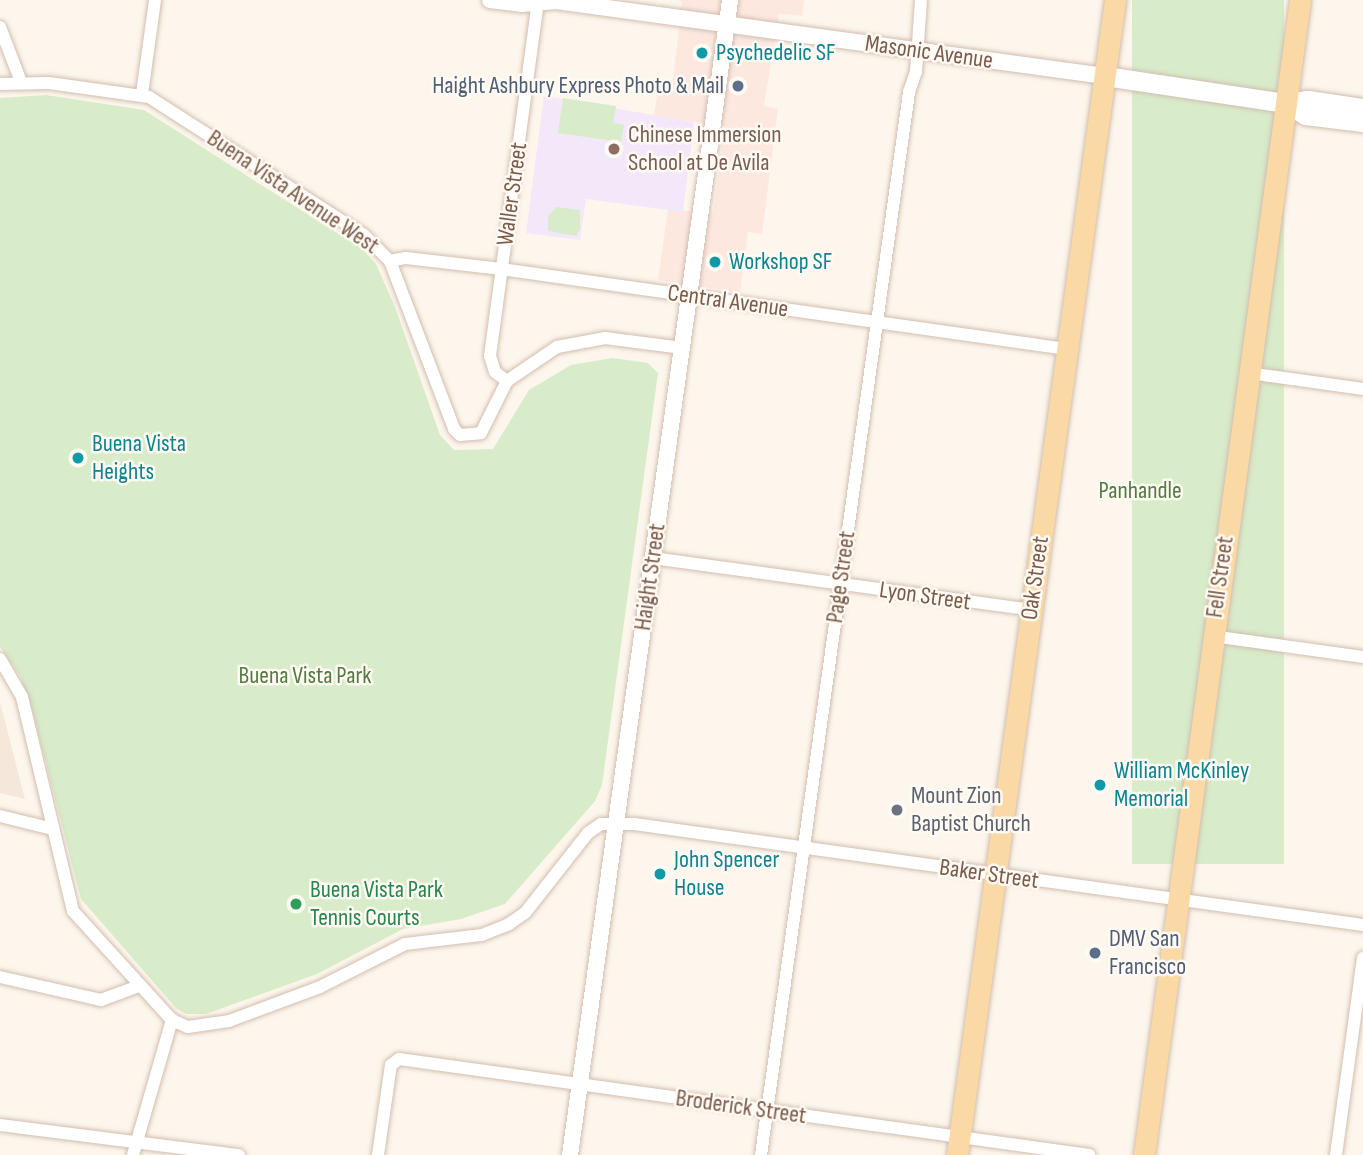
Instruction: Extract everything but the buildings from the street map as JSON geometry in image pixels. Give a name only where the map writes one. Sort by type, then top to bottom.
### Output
[{"type":"main road","name":"Oak Street","points":[[958,1146],[1115,0]]},
{"type":"main road","name":"Fell Street","points":[[1144,1155],[1300,0]]},
{"type":"main road","name":"Masonic Avenue","points":[[1105,76],[1286,103],[1308,100],[1363,108]]},
{"type":"main road","name":"Masonic Avenue","points":[[1286,103],[1306,115],[1363,122]]},
{"type":"street","points":[[142,94],[155,0]]},
{"type":"street","name":"Masonic Avenue","points":[[490,0],[556,1],[1105,76]]},
{"type":"street","name":"Haight Street","points":[[570,1155],[730,0]]},
{"type":"street","name":"Page Street","points":[[761,1155],[909,92],[916,72],[915,50],[921,0]]},
{"type":"street","name":"Waller Street","points":[[507,382],[495,372],[490,356],[538,1]]},
{"type":"street","points":[[0,27],[21,82]]},
{"type":"street","name":"Buena Vista Avenue West","points":[[0,84],[21,82],[142,94],[364,235],[390,261],[457,432],[467,437],[481,433],[507,382],[540,356],[572,342],[605,338],[682,348]]},
{"type":"street","name":"Central Avenue","points":[[390,261],[406,258],[501,269],[1067,349]]},
{"type":"street","points":[[1248,373],[1363,389]]},
{"type":"street","name":"Lyon Street","points":[[653,558],[1031,610]]},
{"type":"street","points":[[1212,636],[1363,657]]},
{"type":"street","points":[[0,659],[22,697],[73,911],[172,1020],[188,1027],[218,1024],[326,985],[405,944],[482,935],[509,925],[537,899],[588,833],[601,824],[616,824]]},
{"type":"street","points":[[0,816],[53,829]]},
{"type":"street","name":"Baker Street","points":[[616,824],[1363,925]]},
{"type":"street","points":[[1336,1155],[1363,958]]},
{"type":"street","points":[[0,977],[101,1000],[139,986]]},
{"type":"street","points":[[133,1155],[172,1020]]},
{"type":"street","name":"Broderick Street","points":[[378,1155],[394,1061],[768,1110],[958,1146],[1089,1155]]},
{"type":"street","points":[[0,1125],[239,1155]]},
{"type":"shaded area","points":[[678,0],[804,0],[802,16],[779,14],[764,106],[778,109],[762,234],[748,232],[740,292],[658,280],[668,209],[713,214],[725,126],[654,116],[658,89],[672,90],[682,2]]},
{"type":"shaded area","name":"Chinese Immersion School at De Avila","points":[[544,96],[694,122],[683,212],[586,199],[580,240],[526,233]]},
{"type":"shaded area","points":[[0,702],[25,799],[0,793]]},
{"type":"green space","name":"Panhandle","points":[[1132,0],[1284,0],[1284,864],[1132,864]]},
{"type":"green space","name":"Buena Vista Park","points":[[46,95],[144,110],[362,249],[376,264],[395,307],[440,435],[454,450],[493,449],[529,390],[571,365],[612,358],[648,363],[658,373],[602,785],[595,801],[505,904],[461,919],[403,929],[317,974],[206,1014],[186,1014],[176,1008],[81,899],[32,709],[20,676],[0,647],[0,98]]},
{"type":"green space","points":[[563,98],[616,106],[613,123],[624,125],[621,142],[558,133]]},
{"type":"green space","points":[[556,207],[580,210],[580,229],[576,236],[548,231],[548,216]]},
{"type":"place","name":"Psychedelic SF","points":[[702,53]]},
{"type":"place","name":"Haight Ashbury Express Photo & Mail","points":[[738,86]]},
{"type":"place","name":"Chinese Immersion School at De Avila","points":[[614,149]]},
{"type":"place","name":"Workshop SF","points":[[715,262]]},
{"type":"place","name":"Buena Vista Heights","points":[[78,458]]},
{"type":"place","name":"William McKinley Memorial","points":[[1100,785]]},
{"type":"place","name":"Mount Zion Baptist Church","points":[[897,810]]},
{"type":"place","name":"John Spencer House","points":[[660,874]]},
{"type":"place","name":"Buena Vista Park Tennis Courts","points":[[296,904]]},
{"type":"place","name":"DMV San Francisco","points":[[1095,953]]}]
